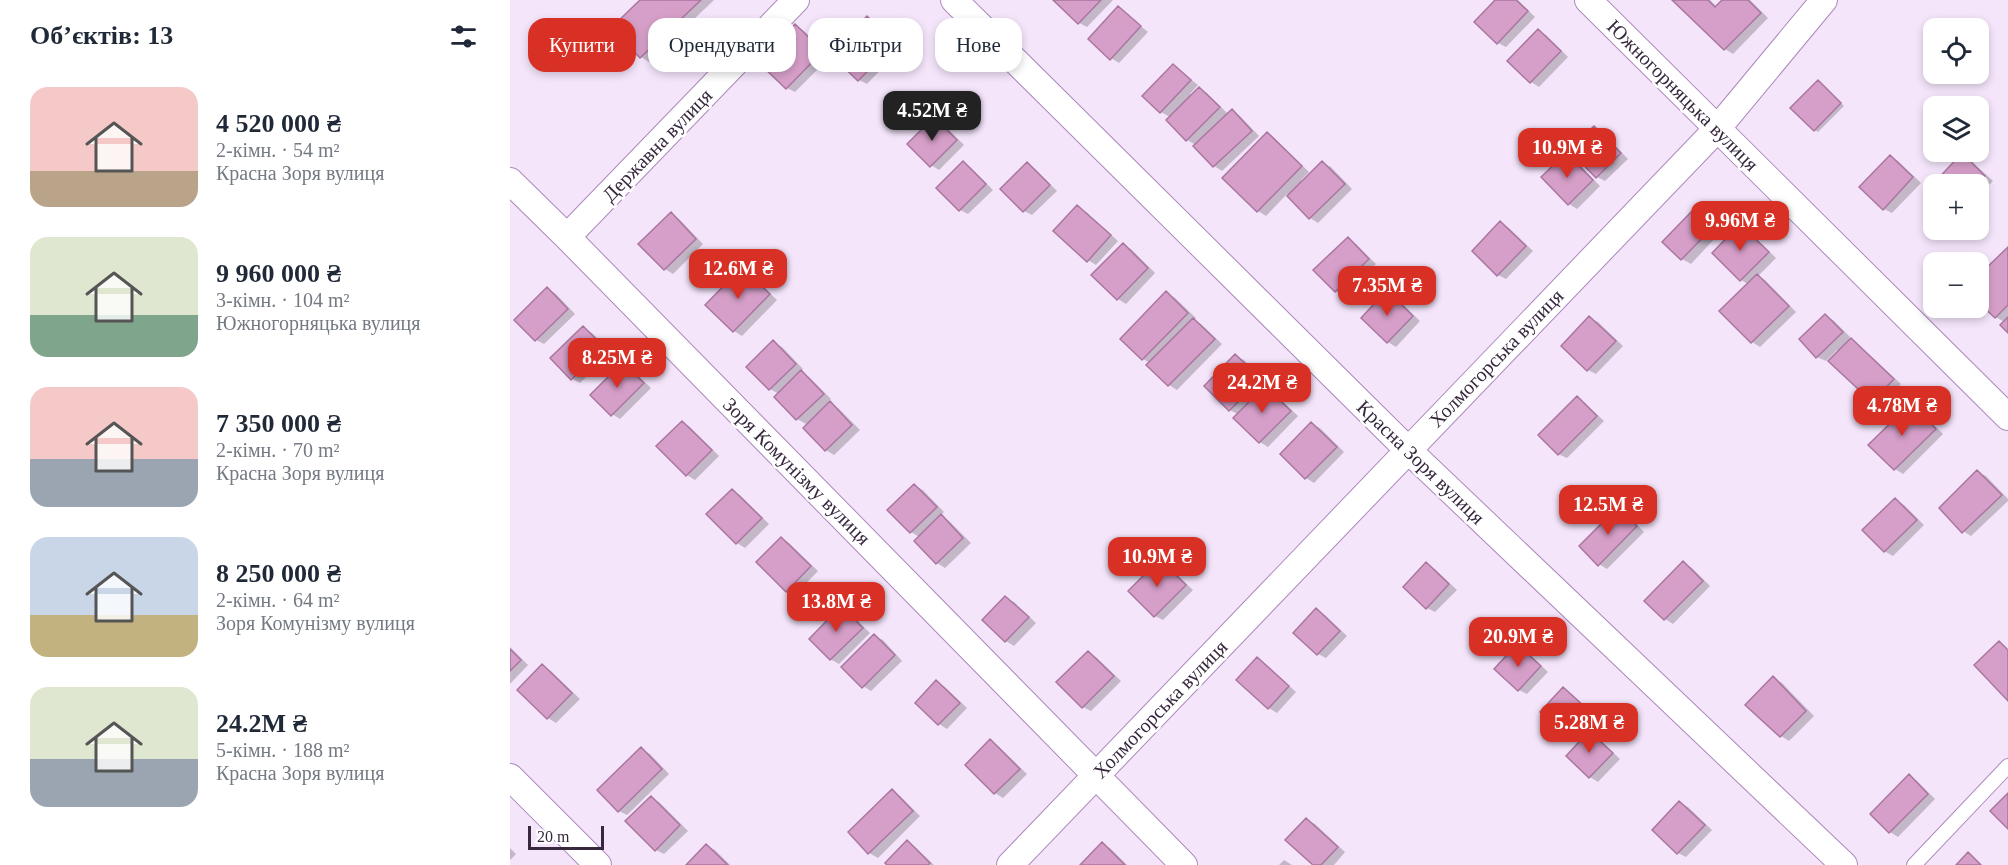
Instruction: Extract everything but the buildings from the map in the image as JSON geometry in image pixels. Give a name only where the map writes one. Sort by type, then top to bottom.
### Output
[{"type":"street","name":"Державна вулиця","points":[[567,237],[796,0]]},
{"type":"street","name":"Красна Зоря вулиця","points":[[954,0],[1408,450],[1844,865]]},
{"type":"street","name":"Южногорняцька вулиця","points":[[1588,0],[2008,417]]},
{"type":"street","name":"Холмогорська вулиця","points":[[1010,865],[1717,129],[1824,0]]},
{"type":"street","name":"Зоря Комунізму вулиця","points":[[510,182],[567,237],[1184,865]]},
{"type":"street","points":[[510,777],[598,865]]},
{"type":"lane","points":[[1914,865],[2008,766]]}]
